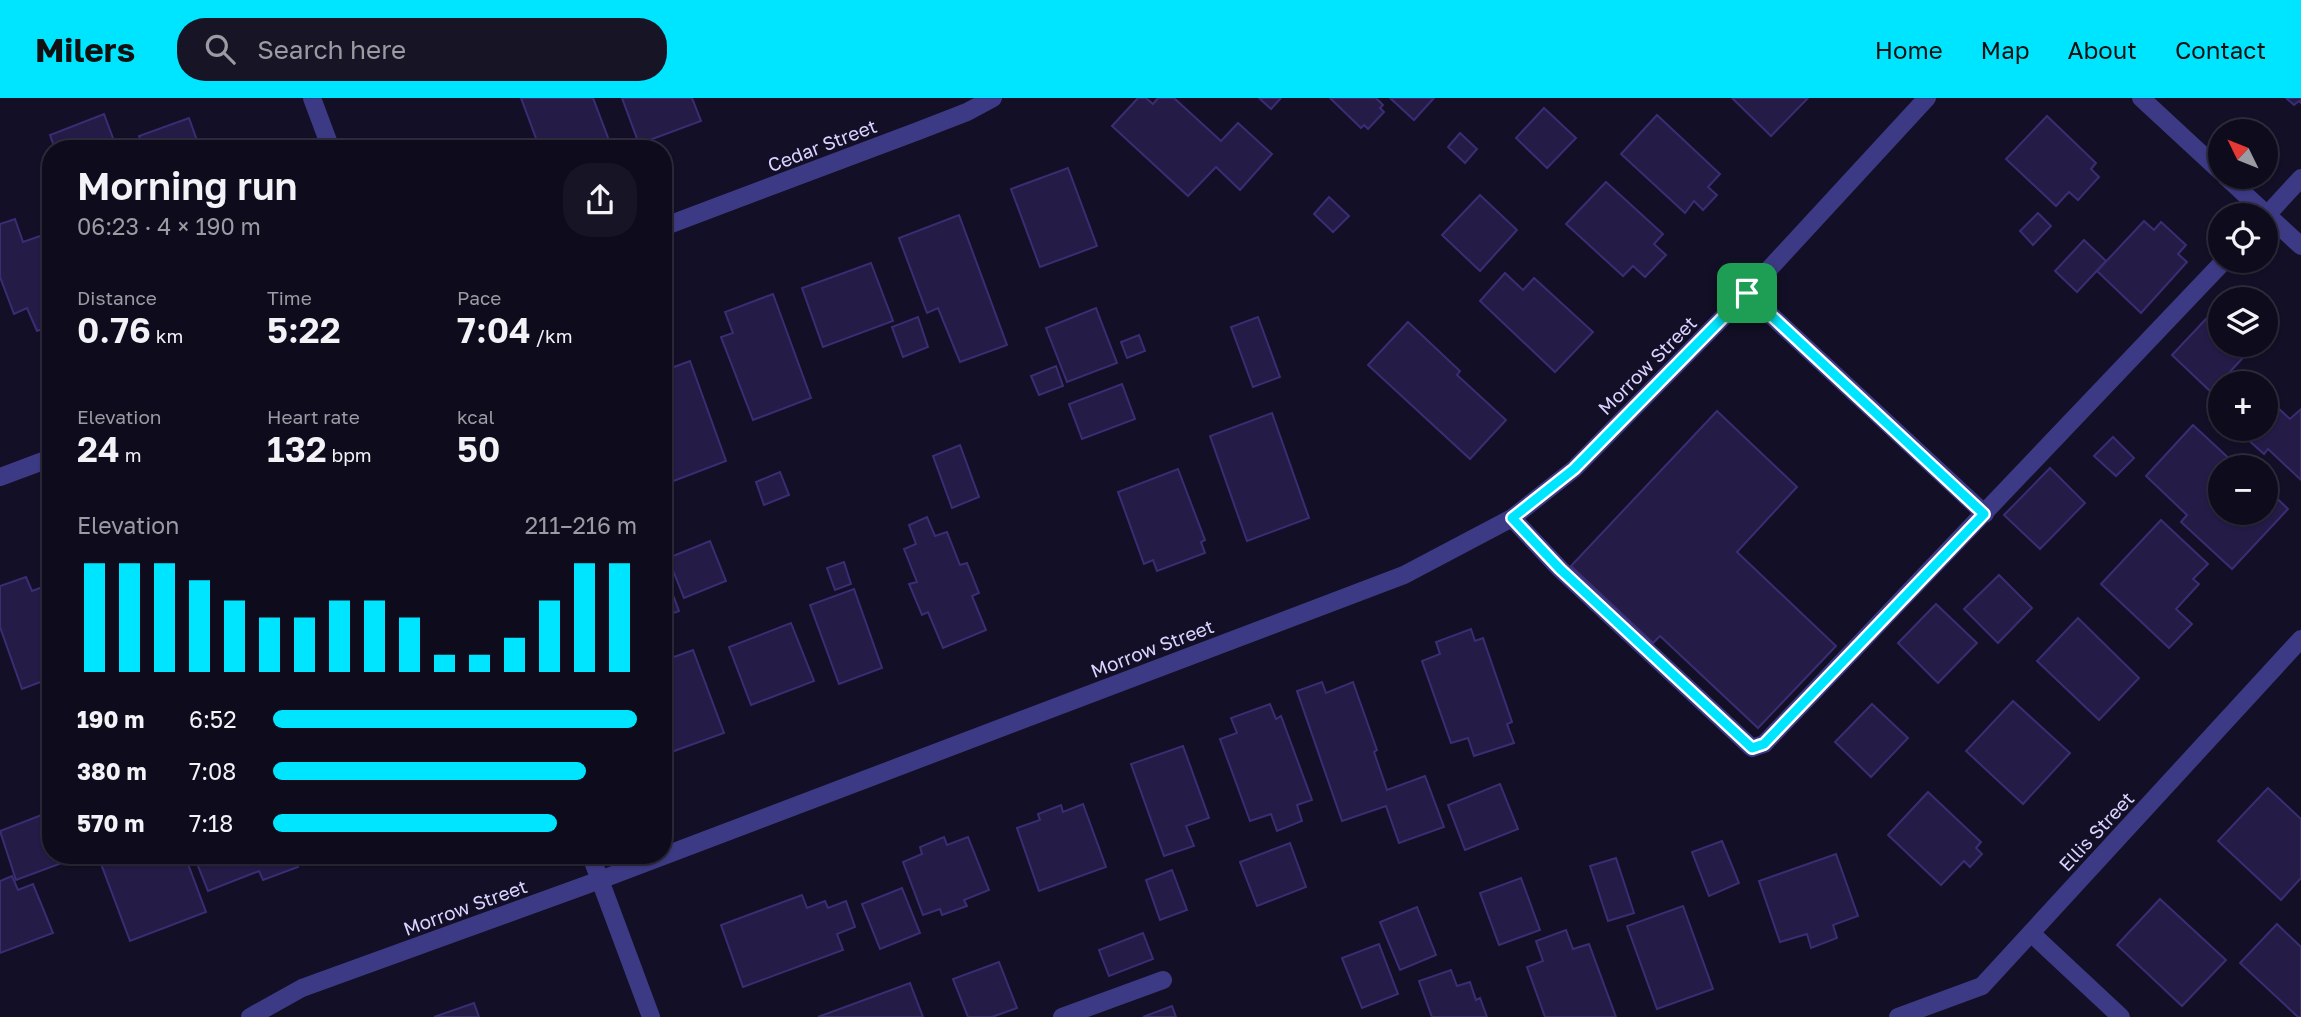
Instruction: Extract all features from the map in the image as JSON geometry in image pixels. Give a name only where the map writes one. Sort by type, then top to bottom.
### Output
[{"type":"street","points":[[312,98],[328,140]]},
{"type":"street","name":"Cedar Street","points":[[672,224],[967,112],[993,98]]},
{"type":"street","name":"Morrow Street","points":[[672,853],[1404,575],[1512,518],[1574,469],[1747,293],[1927,98]]},
{"type":"street","points":[[2141,98],[2208,160]]},
{"type":"street","points":[[2278,203],[2301,178]]},
{"type":"street","points":[[2239,189],[2254,203]]},
{"type":"street","points":[[2278,225],[2301,246]]},
{"type":"street","points":[[1512,518],[1560,569],[1752,748],[1764,744],[2213,273]]},
{"type":"street","points":[[1747,293],[1984,514]]},
{"type":"street","points":[[0,477],[42,461]]},
{"type":"street","name":"Ellis Street","points":[[1898,1017],[1982,986],[2301,639]]},
{"type":"street","points":[[595,864],[651,1017]]},
{"type":"street","name":"Morrow Street","points":[[250,1017],[302,988],[642,864]]},
{"type":"street","points":[[2031,933],[2121,1017]]},
{"type":"street","points":[[1062,1017],[1163,980]]},
{"type":"building","points":[[521,98],[593,98],[609,140],[537,140]]},
{"type":"building","points":[[622,98],[692,98],[701,121],[650,140],[638,140]]},
{"type":"building","points":[[1138,98],[1146,98],[1153,104],[1158,98],[1174,98],[1221,141],[1238,123],[1272,154],[1240,190],[1216,167],[1188,196],[1112,126]]},
{"type":"building","points":[[1259,98],[1281,98],[1271,109]]},
{"type":"building","points":[[1330,98],[1376,98],[1383,105],[1380,108],[1384,112],[1368,129],[1364,125],[1361,128]]},
{"type":"building","points":[[1390,98],[1434,98],[1414,120]]},
{"type":"building","points":[[1732,98],[1808,98],[1771,136]]},
{"type":"building","points":[[2286,98],[2301,98],[2301,103],[2299,101],[2294,105]]},
{"type":"building","points":[[1544,108],[1576,138],[1547,168],[1516,138]]},
{"type":"building","points":[[104,114],[114,140],[52,140],[50,135]]},
{"type":"building","points":[[1657,115],[1720,174],[1708,187],[1717,195],[1703,210],[1694,201],[1685,213],[1621,154]]},
{"type":"building","points":[[2047,116],[2096,163],[2091,169],[2099,177],[2078,200],[2069,192],[2056,206],[2006,159]]},
{"type":"building","points":[[189,118],[197,140],[141,140],[139,136]]},
{"type":"building","points":[[1460,133],[1477,149],[1465,163],[1448,147]]},
{"type":"building","points":[[1068,168],[1097,246],[1040,267],[1011,189]]},
{"type":"building","points":[[1606,182],[1663,234],[1654,244],[1666,255],[1645,277],[1633,266],[1623,276],[1566,224]]},
{"type":"building","points":[[1480,195],[1517,230],[1480,271],[1442,235]]},
{"type":"building","points":[[1329,197],[1349,216],[1333,232],[1314,214]]},
{"type":"building","points":[[2038,213],[2051,226],[2033,245],[2020,231]]},
{"type":"building","points":[[959,215],[1007,345],[960,362],[938,308],[927,313],[899,238]]},
{"type":"building","points":[[15,219],[23,242],[42,235],[42,329],[37,331],[27,308],[14,314],[0,277],[0,224]]},
{"type":"building","points":[[2144,221],[2154,230],[2161,222],[2186,245],[2178,254],[2187,262],[2141,313],[2097,271]]},
{"type":"building","points":[[2084,240],[2106,261],[2077,292],[2055,271]]},
{"type":"building","points":[[871,263],[893,321],[823,347],[802,288]]},
{"type":"building","points":[[1505,273],[1523,290],[1534,278],[1593,332],[1555,372],[1480,301]]},
{"type":"building","points":[[773,294],[811,398],[753,420],[721,337],[733,333],[725,312]]},
{"type":"building","points":[[1096,308],[1117,363],[1067,382],[1046,328]]},
{"type":"building","points":[[918,317],[928,347],[903,357],[892,327]]},
{"type":"building","points":[[1258,317],[1280,377],[1253,387],[1231,327]]},
{"type":"building","points":[[2208,317],[2208,357],[2244,357],[2231,371],[2208,371],[2208,389],[2172,355]]},
{"type":"building","points":[[1408,322],[1460,371],[1457,375],[1506,420],[1470,459],[1368,365]]},
{"type":"building","points":[[1139,335],[1145,351],[1127,358],[1121,342]]},
{"type":"building","points":[[690,361],[726,461],[672,482],[672,368]]},
{"type":"building","points":[[1056,366],[1063,386],[1039,395],[1031,376]]},
{"type":"building","points":[[1122,384],[1135,419],[1082,439],[1069,404]]},
{"type":"building","points":[[2278,408],[2290,419],[2301,409],[2301,480],[2278,458],[2278,455],[2268,449],[2264,454],[2249,441],[2278,441]]},
{"type":"building","points":[[1717,411],[1797,487],[1737,552],[1836,646],[1758,728],[1660,636],[1653,643],[1571,566]]},
{"type":"building","points":[[1272,413],[1309,518],[1247,541],[1210,436]]},
{"type":"building","points":[[2193,425],[2225,455],[2208,455],[2208,525],[2273,525],[2232,569],[2181,522],[2187,515],[2146,476]]},
{"type":"building","points":[[2113,437],[2134,458],[2116,476],[2094,456]]},
{"type":"building","points":[[960,445],[979,497],[952,508],[933,456]]},
{"type":"building","points":[[2050,468],[2085,503],[2040,549],[2004,515]]},
{"type":"building","points":[[1178,469],[1205,540],[1201,542],[1205,553],[1157,571],[1153,560],[1144,564],[1118,492]]},
{"type":"building","points":[[780,472],[789,495],[764,505],[756,482]]},
{"type":"building","points":[[2278,499],[2288,509],[2278,520]]},
{"type":"building","points":[[927,517],[935,536],[947,532],[960,565],[967,563],[979,593],[972,596],[986,630],[943,648],[928,612],[922,615],[909,584],[917,582],[904,549],[916,544],[909,525]]},
{"type":"building","points":[[2161,520],[2208,564],[2193,579],[2199,584],[2176,609],[2192,624],[2169,648],[2101,584]]},
{"type":"building","points":[[710,541],[726,581],[684,598],[672,568],[672,556]]},
{"type":"building","points":[[844,562],[851,584],[835,590],[827,568]]},
{"type":"building","points":[[1999,575],[2032,608],[1998,643],[1964,609]]},
{"type":"building","points":[[26,577],[32,591],[42,587],[42,681],[22,689],[0,627],[0,586]]},
{"type":"building","points":[[854,589],[882,668],[839,684],[810,605]]},
{"type":"building","points":[[672,592],[679,611],[672,614]]},
{"type":"building","points":[[1936,604],[1977,643],[1938,683],[1898,643]]},
{"type":"building","points":[[2078,618],[2139,678],[2099,720],[2037,661]]},
{"type":"building","points":[[791,623],[814,681],[751,705],[729,647]]},
{"type":"building","points":[[1471,629],[1475,641],[1483,638],[1512,722],[1507,724],[1514,743],[1474,756],[1468,738],[1451,743],[1422,661],[1440,654],[1436,642]]},
{"type":"building","points":[[693,650],[724,733],[672,752],[672,658]]},
{"type":"building","points":[[1322,682],[1326,693],[1353,682],[1377,750],[1374,752],[1387,790],[1425,776],[1444,827],[1399,843],[1386,806],[1342,821],[1297,691]]},
{"type":"building","points":[[2013,701],[2070,753],[2023,804],[1966,751]]},
{"type":"building","points":[[1270,704],[1276,719],[1281,716],[1312,800],[1297,805],[1302,821],[1277,831],[1271,814],[1250,821],[1220,739],[1237,733],[1231,718]]},
{"type":"building","points":[[1872,704],[1908,738],[1871,777],[1835,742]]},
{"type":"building","points":[[1183,746],[1209,818],[1186,826],[1194,846],[1164,856],[1131,764]]},
{"type":"building","points":[[1500,784],[1518,829],[1465,850],[1448,805]]},
{"type":"building","points":[[2268,788],[2301,819],[2301,878],[2281,900],[2218,841]]},
{"type":"building","points":[[1928,792],[1981,842],[1976,848],[1982,854],[1970,867],[1964,861],[1941,885],[1888,835]]},
{"type":"building","points":[[1083,804],[1106,867],[1039,891],[1017,828],[1040,820],[1038,814],[1061,805],[1063,812]]},
{"type":"building","points":[[42,815],[42,864],[59,864],[16,880],[0,831]]},
{"type":"building","points":[[944,837],[947,845],[968,837],[989,890],[964,900],[967,906],[942,915],[940,909],[923,915],[903,862],[922,854],[920,847]]},
{"type":"building","points":[[1722,841],[1739,883],[1709,896],[1692,852]]},
{"type":"building","points":[[1290,843],[1306,887],[1257,906],[1240,862]]},
{"type":"building","points":[[1836,854],[1858,916],[1833,925],[1837,938],[1811,948],[1807,934],[1780,942],[1759,881]]},
{"type":"building","points":[[1616,858],[1634,913],[1608,921],[1590,866]]},
{"type":"building","points":[[101,864],[188,864],[206,912],[130,941]]},
{"type":"building","points":[[197,864],[297,864],[298,867],[263,880],[259,871],[208,891]]},
{"type":"building","points":[[1172,870],[1187,910],[1160,920],[1146,880]]},
{"type":"building","points":[[12,876],[18,890],[33,884],[53,933],[0,953],[0,881]]},
{"type":"building","points":[[1521,878],[1540,930],[1499,945],[1480,893]]},
{"type":"building","points":[[902,888],[920,933],[880,949],[862,904]]},
{"type":"building","points":[[802,895],[807,908],[825,901],[828,908],[846,901],[855,927],[837,934],[843,950],[743,987],[721,925]]},
{"type":"building","points":[[2160,899],[2226,960],[2182,1006],[2117,945]]},
{"type":"building","points":[[1683,906],[1713,989],[1657,1009],[1627,926]]},
{"type":"building","points":[[1417,907],[1436,955],[1400,970],[1380,922]]},
{"type":"building","points":[[2277,924],[2301,947],[2301,1017],[2240,963]]},
{"type":"building","points":[[1566,930],[1573,949],[1589,944],[1616,1017],[1545,1017],[1527,967],[1543,961],[1536,941]]},
{"type":"building","points":[[1143,933],[1153,959],[1109,976],[1099,950]]},
{"type":"building","points":[[1379,944],[1398,994],[1362,1008],[1342,958]]},
{"type":"building","points":[[999,962],[1017,1008],[992,1017],[968,1017],[953,979]]},
{"type":"building","points":[[1451,970],[1457,986],[1470,982],[1476,1000],[1480,998],[1487,1017],[1432,1017],[1419,981]]},
{"type":"building","points":[[910,983],[923,1017],[818,1017]]},
{"type":"building","points":[[474,1003],[479,1017],[434,1017]]},
{"type":"building","points":[[1172,1006],[1176,1017],[1143,1017]]},
{"type":"route","points":[[1747,293],[1984,514],[1764,744],[1752,748],[1560,569],[1512,518],[1574,469],[1747,293]]}]
